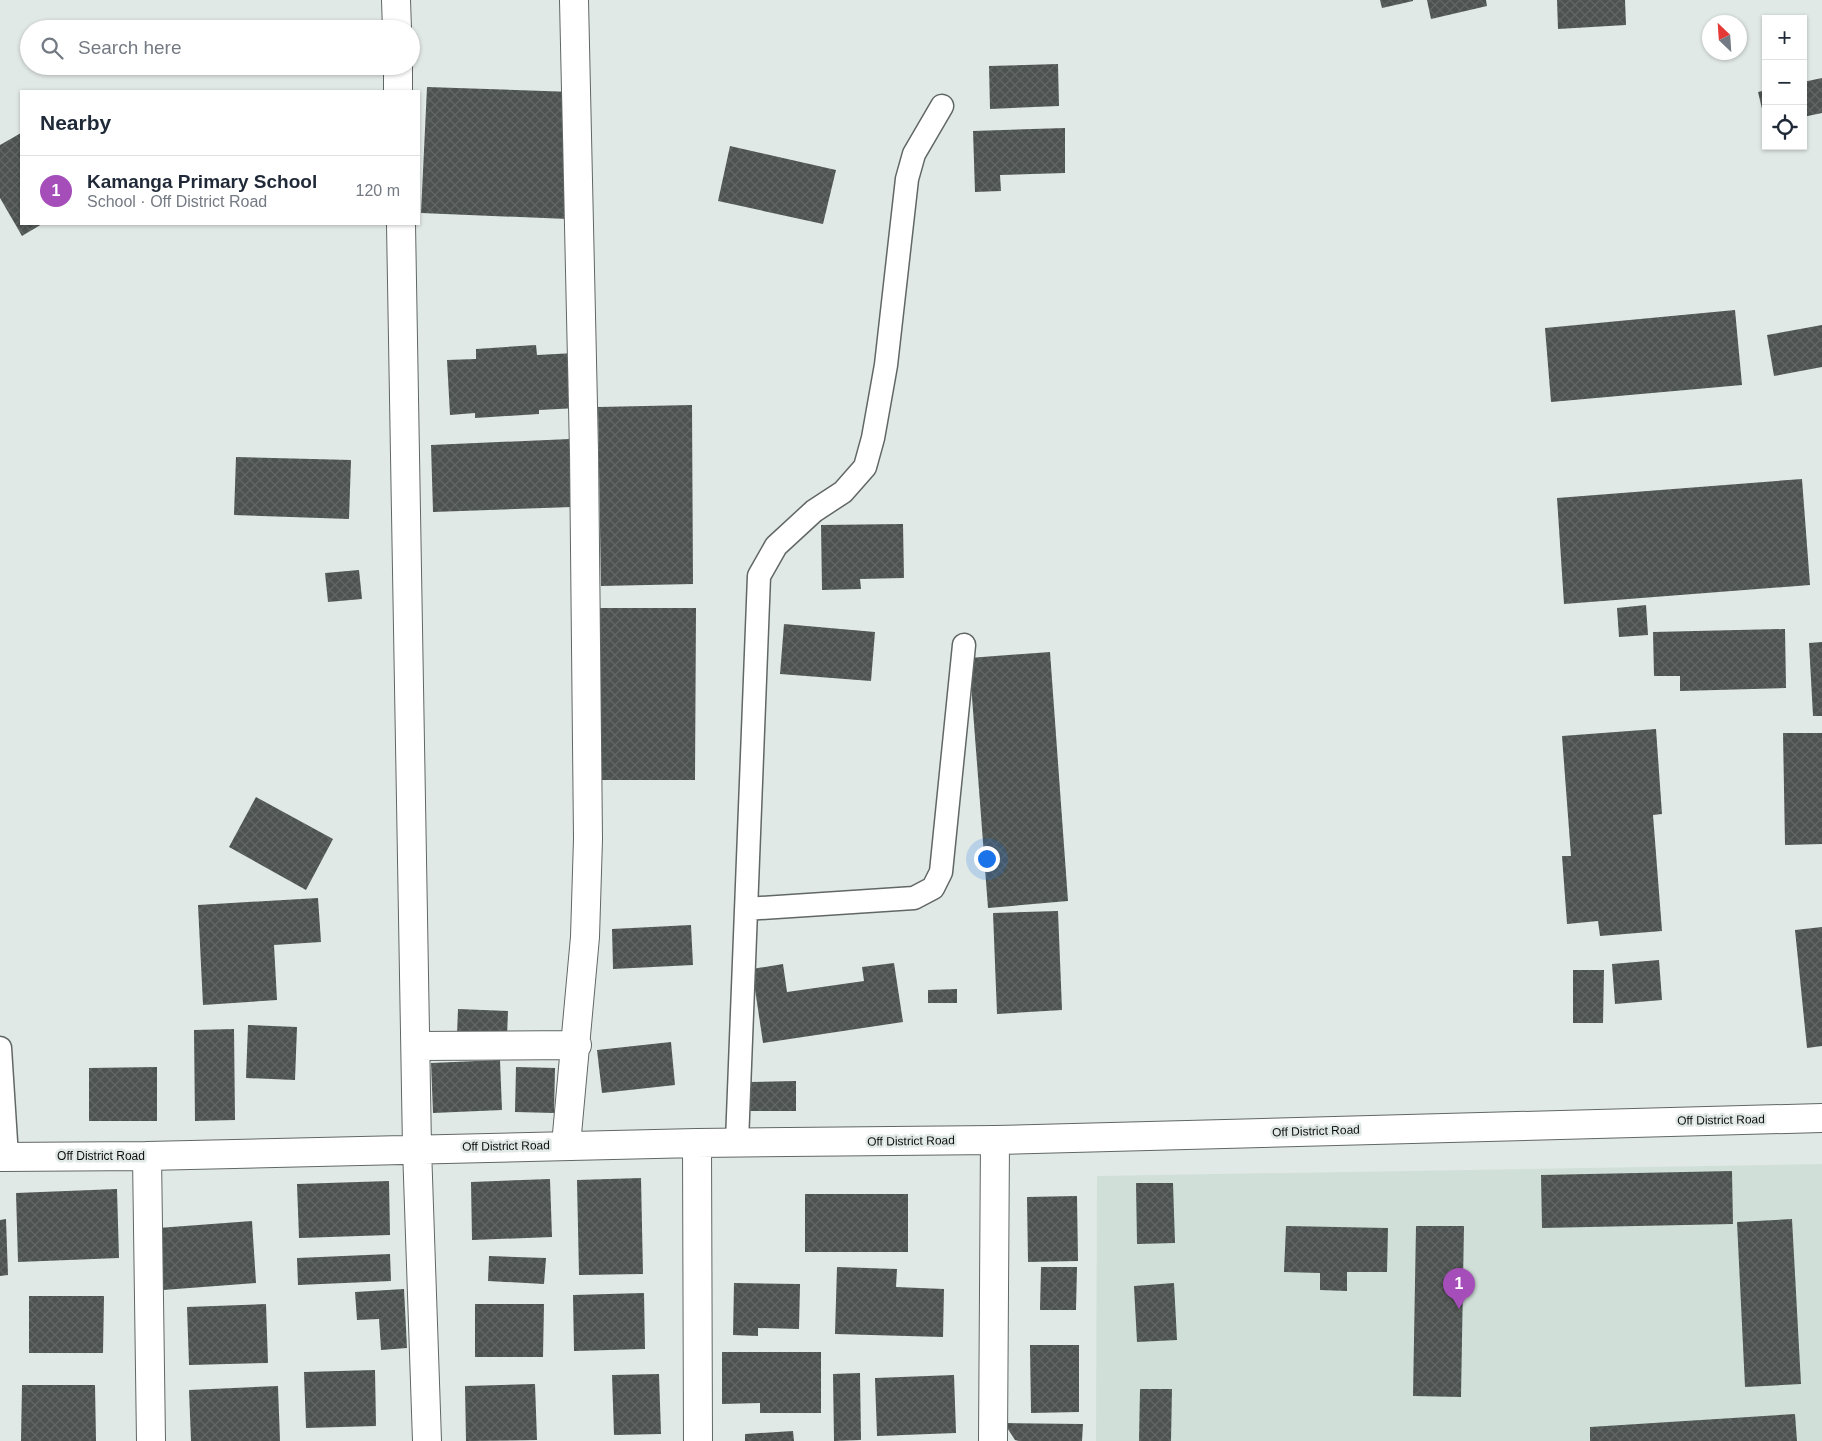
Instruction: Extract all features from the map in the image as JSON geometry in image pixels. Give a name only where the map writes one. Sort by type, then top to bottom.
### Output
[{"type":"street","points":[[396,0],[397,20]]},
{"type":"street","points":[[566,1145],[585,937],[588,829],[584,441],[574,0]]},
{"type":"street","points":[[398,75],[398,90]]},
{"type":"street","points":[[401,225],[417,1148],[427,1441]]},
{"type":"street","points":[[416,1046],[576,1045]]},
{"type":"street","name":"Off District Road","points":[[4,1157],[147,1156],[417,1148],[737,1142],[995,1140],[1822,1118]]},
{"type":"street","points":[[993,1441],[995,1140]]},
{"type":"street","points":[[697,1143],[698,1441]]},
{"type":"street","points":[[147,1156],[151,1441]]},
{"type":"lane","points":[[737,1142],[759,576],[776,546],[814,511],[843,492],[865,467],[873,438],[886,365],[908,179],[914,154],[942,106]]},
{"type":"lane","points":[[746,909],[914,898],[933,888],[941,872],[964,645]]},
{"type":"lane","points":[[0,1048],[4,1157]]},
{"type":"shaded area","points":[[1822,1164],[1822,1441],[1096,1441],[1097,1176]]},
{"type":"building","points":[[1380,0],[1413,0],[1413,1],[1382,8]]},
{"type":"building","points":[[1427,0],[1486,0],[1487,6],[1431,19]]},
{"type":"building","points":[[1557,0],[1625,0],[1626,25],[1558,29]]},
{"type":"building","points":[[1058,64],[1059,106],[990,109],[989,66]]},
{"type":"building","points":[[1822,78],[1822,113],[1807,116],[1807,81]]},
{"type":"building","points":[[427,87],[573,92],[568,219],[421,213]]},
{"type":"building","points":[[1762,91],[1762,109],[1758,92]]},
{"type":"building","points":[[1065,128],[1065,173],[1000,175],[1001,191],[975,192],[973,131]]},
{"type":"building","points":[[20,134],[20,225],[40,225],[22,236],[0,198],[0,145]]},
{"type":"building","points":[[730,146],[836,170],[823,224],[718,201]]},
{"type":"building","points":[[1735,310],[1742,385],[1551,402],[1545,328]]},
{"type":"building","points":[[1822,325],[1822,367],[1774,376],[1767,335]]},
{"type":"building","points":[[536,345],[537,355],[575,353],[578,408],[539,410],[539,414],[475,418],[475,413],[450,415],[447,360],[476,359],[476,349]]},
{"type":"building","points":[[692,405],[693,584],[601,586],[598,407]]},
{"type":"building","points":[[570,439],[572,507],[433,512],[431,445]]},
{"type":"building","points":[[236,457],[351,460],[349,519],[234,515]]},
{"type":"building","points":[[1802,479],[1810,585],[1564,604],[1557,498]]},
{"type":"building","points":[[903,524],[904,578],[860,579],[861,589],[822,590],[821,525]]},
{"type":"building","points":[[359,570],[362,599],[328,602],[325,573]]},
{"type":"building","points":[[1646,605],[1648,635],[1619,637],[1617,608]]},
{"type":"building","points":[[600,608],[696,608],[695,780],[600,780]]},
{"type":"building","points":[[784,624],[875,632],[871,681],[780,674]]},
{"type":"building","points":[[1785,629],[1786,688],[1680,691],[1680,676],[1654,676],[1653,632]]},
{"type":"building","points":[[1822,642],[1822,716],[1813,716],[1809,643]]},
{"type":"building","points":[[1050,652],[1068,901],[988,908],[969,658]]},
{"type":"building","points":[[1656,729],[1662,814],[1653,815],[1662,931],[1600,936],[1598,921],[1567,924],[1562,856],[1571,856],[1562,736]]},
{"type":"building","points":[[1783,733],[1822,733],[1822,844],[1785,845]]},
{"type":"building","points":[[256,797],[333,839],[306,890],[229,847]]},
{"type":"building","points":[[318,898],[321,942],[274,945],[277,1000],[203,1005],[198,905]]},
{"type":"building","points":[[1058,911],[1062,1010],[997,1014],[993,913]]},
{"type":"building","points":[[691,925],[693,965],[613,969],[612,929]]},
{"type":"building","points":[[1822,927],[1822,1046],[1807,1048],[1795,930]]},
{"type":"building","points":[[1659,960],[1662,1000],[1615,1004],[1612,964]]},
{"type":"building","points":[[894,963],[903,1022],[763,1043],[752,969],[783,964],[787,992],[864,981],[862,967]]},
{"type":"building","points":[[1573,970],[1604,970],[1603,1023],[1573,1023]]},
{"type":"building","points":[[957,989],[957,1003],[928,1003],[928,990]]},
{"type":"building","points":[[458,1009],[508,1011],[507,1037],[457,1035]]},
{"type":"building","points":[[248,1025],[297,1027],[295,1080],[246,1078]]},
{"type":"building","points":[[234,1029],[235,1120],[195,1121],[194,1030]]},
{"type":"building","points":[[671,1042],[675,1085],[602,1093],[597,1050]]},
{"type":"building","points":[[500,1060],[502,1110],[433,1113],[431,1063]]},
{"type":"building","points":[[157,1067],[157,1121],[89,1121],[89,1068]]},
{"type":"building","points":[[516,1067],[555,1068],[554,1113],[515,1112]]},
{"type":"building","points":[[796,1081],[796,1111],[750,1111],[750,1082]]},
{"type":"building","points":[[1732,1171],[1733,1224],[1542,1228],[1541,1175]]},
{"type":"building","points":[[641,1178],[643,1274],[579,1275],[577,1180]]},
{"type":"building","points":[[550,1179],[552,1237],[472,1240],[471,1182]]},
{"type":"building","points":[[389,1181],[390,1235],[299,1238],[297,1184]]},
{"type":"building","points":[[1136,1183],[1173,1183],[1175,1243],[1137,1244]]},
{"type":"building","points":[[117,1189],[119,1258],[18,1262],[16,1193]]},
{"type":"building","points":[[805,1194],[908,1194],[908,1252],[805,1252]]},
{"type":"building","points":[[1077,1196],[1078,1261],[1028,1262],[1027,1197]]},
{"type":"building","points":[[6,1219],[8,1275],[0,1276],[0,1220]]},
{"type":"building","points":[[1792,1219],[1801,1384],[1745,1387],[1737,1222]]},
{"type":"building","points":[[252,1221],[256,1283],[163,1290],[158,1228]]},
{"type":"building","points":[[1286,1226],[1388,1228],[1387,1272],[1347,1272],[1347,1291],[1320,1290],[1320,1273],[1284,1272]]},
{"type":"building","points":[[1416,1226],[1464,1226],[1461,1397],[1413,1396]]},
{"type":"building","points":[[390,1254],[391,1281],[298,1285],[297,1258]]},
{"type":"building","points":[[489,1256],[546,1258],[544,1284],[488,1281]]},
{"type":"building","points":[[837,1267],[897,1269],[896,1287],[944,1289],[943,1337],[835,1334]]},
{"type":"building","points":[[1041,1267],[1077,1267],[1076,1310],[1040,1310]]},
{"type":"building","points":[[734,1283],[800,1284],[799,1329],[758,1328],[758,1336],[733,1335]]},
{"type":"building","points":[[1174,1283],[1177,1340],[1137,1342],[1134,1286]]},
{"type":"building","points":[[404,1289],[407,1348],[381,1350],[379,1319],[357,1320],[355,1292]]},
{"type":"building","points":[[644,1293],[645,1349],[574,1351],[573,1295]]},
{"type":"building","points":[[29,1296],[104,1296],[103,1353],[29,1353]]},
{"type":"building","points":[[266,1304],[268,1363],[189,1365],[187,1307]]},
{"type":"building","points":[[475,1304],[544,1304],[543,1357],[475,1357]]},
{"type":"building","points":[[1030,1345],[1079,1345],[1079,1412],[1031,1413]]},
{"type":"building","points":[[722,1352],[821,1352],[821,1413],[760,1413],[760,1403],[722,1404]]},
{"type":"building","points":[[375,1370],[376,1426],[306,1428],[304,1372]]},
{"type":"building","points":[[860,1373],[861,1440],[834,1441],[833,1374]]},
{"type":"building","points":[[659,1374],[661,1434],[614,1435],[612,1375]]},
{"type":"building","points":[[954,1375],[956,1433],[877,1436],[875,1378]]},
{"type":"building","points":[[535,1384],[537,1440],[466,1441],[465,1386]]},
{"type":"building","points":[[22,1385],[95,1385],[96,1441],[21,1441]]},
{"type":"building","points":[[278,1386],[280,1441],[191,1441],[189,1390]]},
{"type":"building","points":[[1140,1389],[1172,1389],[1171,1441],[1139,1441]]},
{"type":"building","points":[[1795,1414],[1797,1441],[1590,1441],[1590,1427]]},
{"type":"building","points":[[1004,1423],[1083,1424],[1082,1441],[1019,1441],[1015,1440]]},
{"type":"building","points":[[793,1431],[794,1441],[745,1441],[745,1434]]},
{"type":"place","name":"Kamanga Primary School","points":[[1459,1309]]}]
